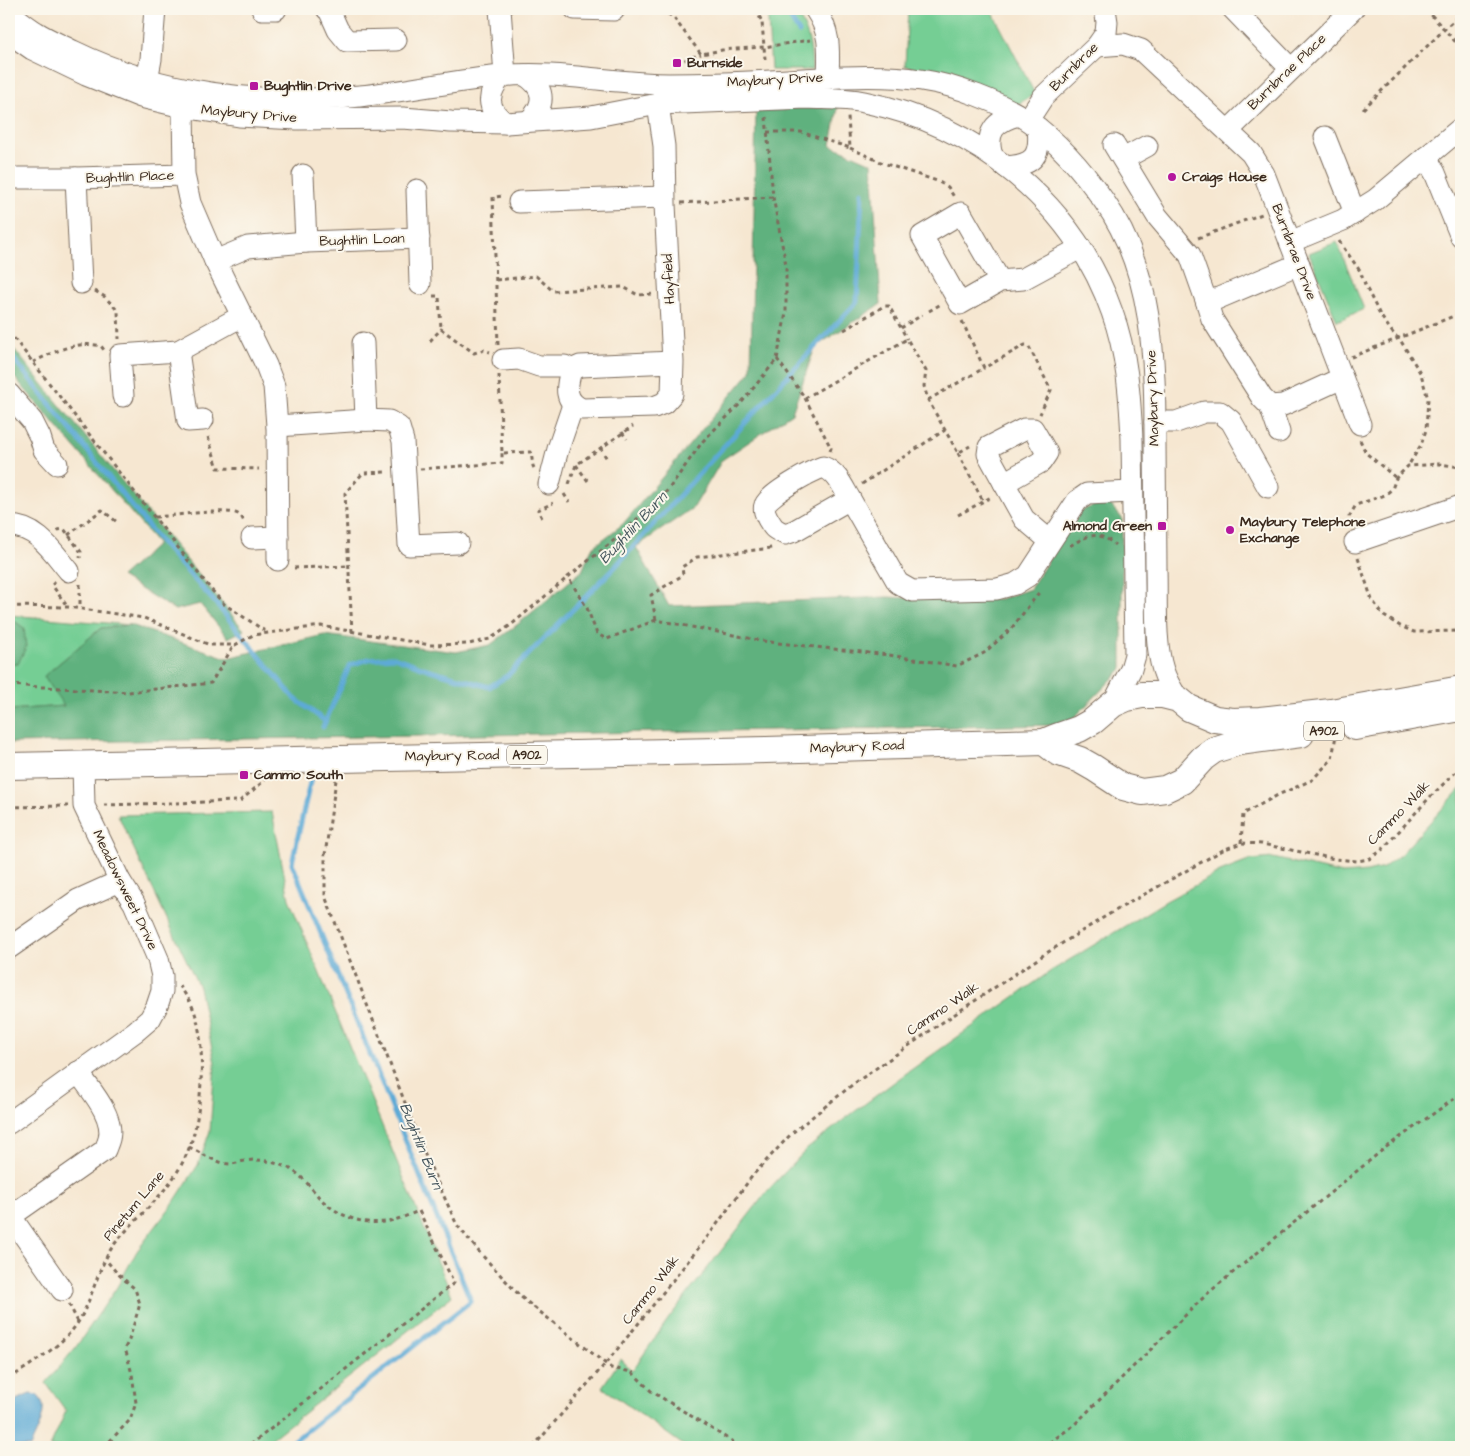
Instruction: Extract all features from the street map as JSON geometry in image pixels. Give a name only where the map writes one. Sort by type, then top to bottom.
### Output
[{"type":"main road","name":"Maybury Road","points":[[9,766],[766,750],[1044,742],[1079,729],[1093,721],[1108,708],[1127,698],[1142,695],[1162,695],[1215,719],[1233,721],[1331,712],[1461,689]]},
{"type":"main road","points":[[1184,704],[1198,725],[1201,737],[1200,752],[1194,768]]},
{"type":"main road","points":[[1108,708],[1096,726],[1093,742],[1097,758],[1108,777]]},
{"type":"main road","name":"A902","points":[[1044,742],[1057,752],[1080,760],[1123,787],[1142,792],[1165,789],[1182,781],[1214,750],[1239,742],[1336,730],[1461,708]]},
{"type":"street","points":[[147,80],[151,59],[155,9]]},
{"type":"street","points":[[262,9],[276,9]]},
{"type":"street","points":[[327,9],[338,30],[347,41],[396,40]]},
{"type":"street","points":[[500,9],[511,75]]},
{"type":"street","points":[[574,9],[614,10]]},
{"type":"street","points":[[815,9],[824,24],[828,36],[828,78]]},
{"type":"street","name":"Burnbrae","points":[[1028,121],[1044,97],[1097,46],[1106,33],[1105,9]]},
{"type":"street","points":[[1233,9],[1290,69]]},
{"type":"street","name":"Burnbrae Place","points":[[1228,131],[1348,11]]},
{"type":"street","name":"Maybury Drive","points":[[9,12],[37,33],[93,60],[147,80],[185,89],[239,96],[293,99],[354,97],[511,75],[593,78],[666,84],[868,76],[918,79],[953,87],[992,102],[1028,121],[1060,148],[1100,195],[1120,226],[1144,293],[1149,320],[1155,394],[1159,657],[1164,672],[1184,704]]},
{"type":"street","name":"Maybury Drive","points":[[9,33],[32,49],[86,75],[141,97],[183,107],[239,116],[297,119],[403,118],[452,122],[506,123],[591,117],[658,104],[807,98],[862,102],[916,116],[964,139],[999,161],[1027,184],[1048,204],[1080,247],[1093,268],[1107,298],[1124,356],[1130,404],[1135,655],[1131,670],[1108,708]]},
{"type":"street","name":"Burnbrae Drive","points":[[1097,46],[1123,44],[1141,50],[1251,153],[1264,174],[1360,424]]},
{"type":"street","points":[[506,123],[493,111],[490,96],[495,84],[511,75],[535,81],[540,89],[542,101],[539,110],[530,120]]},
{"type":"street","name":"Hayfield","points":[[654,407],[664,403],[672,394],[673,362],[664,200],[664,146],[658,104]]},
{"type":"street","points":[[183,107],[184,175],[190,203],[274,386],[277,426],[278,560]]},
{"type":"street","points":[[1005,118],[1028,121],[1040,141],[1037,152],[1030,162],[1019,166],[999,161],[989,146],[990,135],[996,126],[1005,118]]},
{"type":"street","points":[[1290,242],[1329,226],[1376,200],[1461,128]]},
{"type":"street","points":[[1325,138],[1355,213]]},
{"type":"street","points":[[1147,146],[1119,152],[1157,216],[1190,255],[1212,319],[1262,398],[1270,406],[1279,432]]},
{"type":"street","points":[[1426,157],[1435,173],[1461,237]]},
{"type":"street","name":"Bughtlin Place","points":[[9,178],[184,175]]},
{"type":"street","name":"Bughtlin Loan","points":[[303,175],[306,242]]},
{"type":"street","name":"Bughtlin Place","points":[[76,178],[81,283]]},
{"type":"street","name":"Bughtlin Loan","points":[[417,190],[420,284]]},
{"type":"street","points":[[519,202],[664,200]]},
{"type":"street","points":[[1000,281],[961,213],[922,236],[960,304],[1000,281],[1023,279],[1080,247]]},
{"type":"street","name":"Bughtlin Loan","points":[[215,261],[248,247],[306,242],[419,238]]},
{"type":"street","points":[[1207,302],[1299,264]]},
{"type":"street","points":[[122,396],[113,355],[178,351],[242,316]]},
{"type":"street","points":[[363,344],[366,420]]},
{"type":"street","points":[[178,351],[188,422],[203,420]]},
{"type":"street","points":[[503,360],[519,359],[539,366],[565,366],[571,370]]},
{"type":"street","points":[[654,407],[582,409],[573,405],[568,396],[568,380],[571,370],[580,366],[673,362]]},
{"type":"street","points":[[1270,406],[1283,405],[1340,370]]},
{"type":"street","points":[[9,394],[32,421],[44,450],[57,464]]},
{"type":"street","points":[[557,494],[558,450],[573,405]]},
{"type":"street","points":[[1155,422],[1176,422],[1204,412],[1220,412],[1231,420],[1268,486]]},
{"type":"street","points":[[277,426],[366,420],[389,421],[399,427],[403,441],[409,544],[458,543]]},
{"type":"street","points":[[1005,486],[1041,462],[1047,453],[1032,429],[1024,428],[989,447],[988,454],[1005,486],[1024,519],[1059,544]]},
{"type":"street","points":[[848,496],[794,532],[785,534],[774,529],[765,513],[765,505],[770,497],[813,470],[823,467],[829,469],[838,478],[898,583],[912,591],[997,589],[1016,584],[1028,576],[1059,544],[1077,501],[1086,494],[1132,492]]},
{"type":"street","points":[[1355,542],[1461,506]]},
{"type":"street","points":[[9,526],[17,526],[37,535],[70,571]]},
{"type":"street","points":[[252,538],[278,537]]},
{"type":"street","name":"Meadowsweet Drive","points":[[9,1123],[150,1019],[162,991],[162,976],[158,959],[134,904],[120,882],[84,806],[83,764]]},
{"type":"street","points":[[9,948],[78,900],[120,882]]},
{"type":"street","points":[[62,1290],[10,1215],[105,1150],[110,1138],[110,1127],[106,1114],[78,1072]]},
{"type":"path","points":[[661,9],[673,17],[701,54]]},
{"type":"path","points":[[756,9],[762,22],[765,59]]},
{"type":"path","points":[[1426,9],[1461,48]]},
{"type":"path","points":[[1363,109],[1461,13]]},
{"type":"path","points":[[677,63],[701,54],[722,50],[764,47],[828,36]]},
{"type":"path","points":[[850,148],[848,113],[862,102]]},
{"type":"path","points":[[9,606],[68,606],[144,618],[210,645],[235,645],[253,636],[322,626],[430,645],[469,644],[490,639],[511,625],[618,537],[668,490],[703,441],[742,402],[777,359],[786,313],[786,265],[773,197],[766,114]]},
{"type":"path","points":[[767,132],[801,132],[850,148],[882,163],[937,181],[948,187],[959,204],[961,213]]},
{"type":"path","points":[[440,329],[474,353],[484,350],[498,354],[493,197],[514,196],[519,202]]},
{"type":"path","points":[[664,200],[773,197]]},
{"type":"path","points":[[1182,244],[1276,208]]},
{"type":"path","points":[[1329,226],[1360,271],[1380,315],[1395,336],[1399,338],[1421,374],[1428,400],[1424,437],[1408,466],[1396,478],[1392,489],[1385,495],[1356,505],[1349,517]]},
{"type":"path","points":[[496,280],[536,276],[553,291],[623,287],[638,295],[669,294]]},
{"type":"path","points":[[81,283],[105,297],[118,311],[113,355]]},
{"type":"path","points":[[420,284],[424,296],[439,296],[440,329],[430,341]]},
{"type":"path","points":[[960,304],[960,319],[984,368]]},
{"type":"path","points":[[844,330],[884,306],[889,306],[926,371],[924,386],[928,400],[983,501]]},
{"type":"path","points":[[1340,370],[1399,338],[1461,313]]},
{"type":"path","points":[[901,328],[922,316]]},
{"type":"path","points":[[9,332],[209,587],[224,604],[268,633]]},
{"type":"path","points":[[805,398],[907,339]]},
{"type":"path","points":[[33,362],[64,347],[92,344],[101,346],[113,355]]},
{"type":"path","points":[[928,400],[1025,344],[1028,345],[1051,390],[1032,429]]},
{"type":"path","points":[[777,359],[805,398],[831,448],[829,469]]},
{"type":"path","points":[[503,360],[498,361],[502,453],[531,452],[533,466],[540,473],[542,482],[568,502]]},
{"type":"path","points":[[542,518],[538,510],[557,494],[568,489],[576,465],[622,432],[654,417],[654,407]]},
{"type":"path","points":[[203,420],[218,468],[277,470]]},
{"type":"path","points":[[1360,424],[1357,434],[1366,453],[1396,478]]},
{"type":"path","points":[[848,496],[945,430]]},
{"type":"path","points":[[622,432],[627,439]]},
{"type":"path","points":[[958,453],[975,444],[989,447]]},
{"type":"path","points":[[600,447],[606,459]]},
{"type":"path","points":[[1408,466],[1439,464],[1461,467]]},
{"type":"path","points":[[576,465],[588,481]]},
{"type":"path","points":[[958,515],[1005,486]]},
{"type":"path","points":[[68,535],[102,510],[117,522]]},
{"type":"path","points":[[155,517],[218,512],[237,513],[242,518],[252,538]]},
{"type":"path","points":[[656,620],[651,595],[683,575],[682,567],[697,557],[772,549],[785,534]]},
{"type":"path","points":[[1059,544],[1096,535],[1107,538],[1124,552],[1133,553]]},
{"type":"path","points":[[1355,542],[1362,575],[1372,600],[1384,616],[1414,632],[1461,631]]},
{"type":"path","points":[[278,560],[292,568],[349,566]]},
{"type":"path","points":[[568,577],[587,608],[597,634],[607,639],[656,620],[769,642],[889,655],[957,666],[984,653],[1011,629],[1042,589]]},
{"type":"path","points":[[9,685],[128,692],[211,682],[235,645]]},
{"type":"path","points":[[1241,843],[1243,814],[1278,795],[1312,780],[1332,759],[1336,730]]},
{"type":"path","points":[[338,758],[325,854],[325,896],[426,1157],[456,1225],[521,1297],[612,1368],[632,1372],[651,1391],[741,1447]]},
{"type":"path","points":[[9,807],[240,801],[270,776],[280,760]]},
{"type":"path","name":"Cammo Walk","points":[[533,1447],[606,1363],[712,1231],[753,1175],[792,1133],[818,1112],[922,1036],[1045,954],[1106,916],[1223,850],[1241,843],[1262,844],[1335,859],[1357,861],[1369,858],[1381,851],[1430,797],[1461,767]]},
{"type":"path","name":"Pinetum Lane","points":[[9,1380],[60,1344],[80,1320],[112,1248],[171,1181],[185,1158],[197,1116],[201,1056],[199,1027],[192,1005],[180,986]]},
{"type":"path","points":[[1043,1447],[1073,1426],[1207,1294],[1385,1148],[1461,1094]]},
{"type":"path","points":[[189,1147],[219,1162],[232,1164],[255,1159],[286,1167],[306,1182],[328,1206],[342,1215],[359,1220],[375,1223],[393,1220],[419,1211],[454,1283],[248,1447]]},
{"type":"path","points":[[104,1447],[130,1420],[136,1403],[132,1374],[125,1348],[140,1304],[135,1289],[106,1260]]},
{"type":"green space","points":[[765,9],[794,9],[803,24],[808,38],[812,70],[771,70],[768,20]]},
{"type":"green space","points":[[908,9],[991,9],[1035,94],[1016,105],[962,79],[905,66]]},
{"type":"green space","points":[[838,107],[831,145],[872,163],[881,304],[815,347],[792,413],[722,460],[694,507],[636,547],[669,606],[887,597],[1000,599],[1030,589],[1080,511],[1107,501],[1122,518],[1122,669],[1067,725],[9,743],[9,710],[64,706],[44,676],[101,628],[131,625],[227,658],[324,635],[456,652],[490,645],[518,624],[582,571],[592,548],[623,524],[751,371],[756,109]]},
{"type":"green space","points":[[1337,242],[1364,309],[1337,321],[1309,253]]},
{"type":"green space","points":[[9,343],[244,630],[228,638],[200,604],[175,610],[121,577],[158,544],[9,371]]},
{"type":"green space","points":[[9,615],[131,625],[101,628],[44,676],[65,706],[9,710],[9,664],[18,664],[24,628],[9,617]]},
{"type":"green space","points":[[9,617],[24,628],[26,647],[18,664],[9,664]]},
{"type":"green space","points":[[1461,788],[1461,1447],[686,1447],[602,1387],[621,1359],[632,1371],[669,1318],[769,1189],[806,1150],[901,1077],[1051,971],[1166,901],[1220,872],[1251,860],[1273,858],[1343,874],[1367,872],[1383,868],[1401,854]]},
{"type":"green space","points":[[272,812],[289,899],[452,1296],[261,1447],[50,1447],[66,1411],[46,1383],[76,1347],[117,1287],[137,1251],[172,1205],[198,1165],[210,1131],[215,1063],[199,987],[118,815]]},
{"type":"water","points":[[30,1394],[37,1395],[43,1407],[42,1418],[37,1431],[30,1447],[9,1447],[9,1405]]},
{"type":"waterway","name":"Bughtlin Burn","points":[[784,9],[799,32]]},
{"type":"waterway","name":"Bughtlin Burn","points":[[323,727],[350,665],[369,659],[394,657],[427,669],[489,687],[507,676],[614,568],[857,302],[862,192]]},
{"type":"waterway","points":[[9,353],[164,546],[213,600],[294,698],[325,721]]},
{"type":"waterway","name":"Bughtlin Burn","points":[[286,1447],[471,1301],[292,863],[311,778]]},
{"type":"place","name":"Burnside","points":[[677,63]]},
{"type":"place","name":"Bughtlin Drive","points":[[254,86]]},
{"type":"place","name":"Craigs House","points":[[1172,177]]},
{"type":"place","name":"Almond Green","points":[[1162,526]]},
{"type":"place","name":"Maybury Telephone Exchange","points":[[1230,530]]},
{"type":"place","name":"Cammo South","points":[[244,775]]}]
